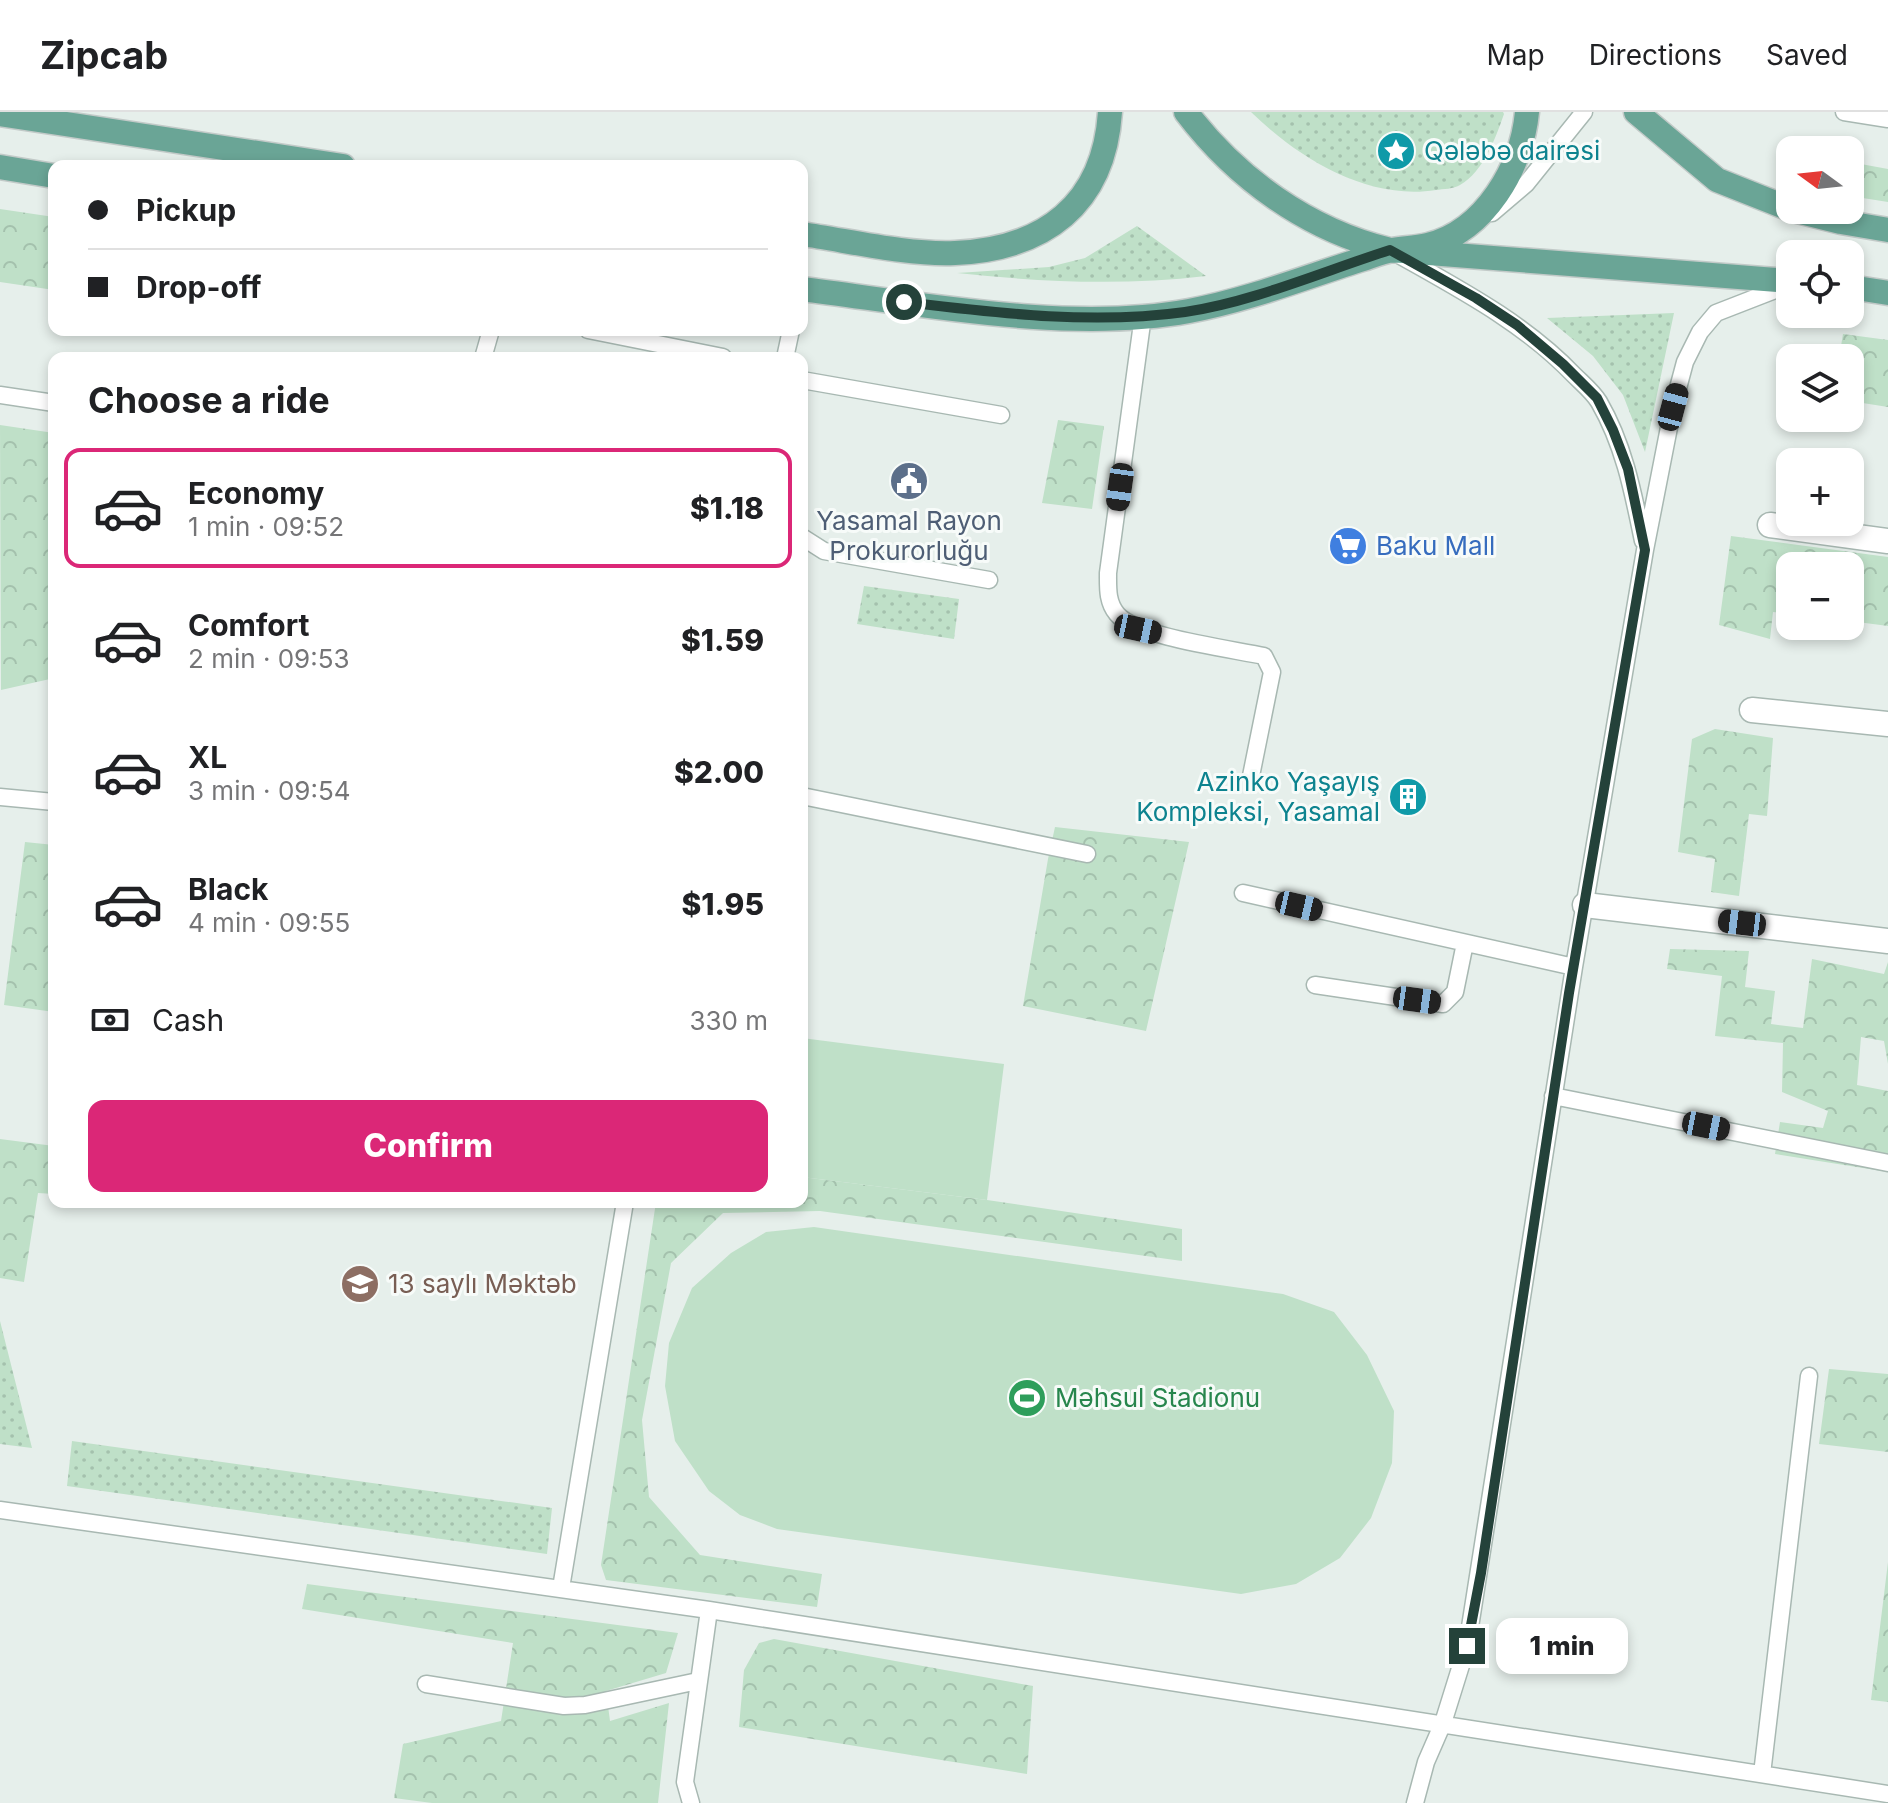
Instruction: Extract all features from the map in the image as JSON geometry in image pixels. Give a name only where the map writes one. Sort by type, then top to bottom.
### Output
[{"type":"main road","points":[[808,235],[955,253],[1029,240],[1055,224],[1079,202],[1094,178],[1105,151],[1110,112]]},
{"type":"main road","points":[[1186,112],[1232,162],[1290,209],[1366,244],[1390,250],[1776,282]]},
{"type":"main road","points":[[808,290],[993,313],[1080,318],[1188,311],[1235,300],[1390,250],[1429,245],[1456,234],[1487,207],[1513,170],[1527,112]]},
{"type":"main road","points":[[1636,112],[1717,180],[1776,204]]},
{"type":"main road","points":[[0,114],[303,160]]},
{"type":"main road","points":[[0,167],[48,175]]},
{"type":"main road","points":[[1853,224],[1888,230]]},
{"type":"main road","points":[[1864,289],[1888,293]]},
{"type":"street","points":[[1770,525],[1888,541]]},
{"type":"street","points":[[1752,710],[1888,724]]},
{"type":"street","points":[[1585,905],[1888,941]]},
{"type":"lane","points":[[1456,234],[1484,219],[1526,184],[1584,112]]},
{"type":"lane","points":[[1844,112],[1888,119]]},
{"type":"lane","points":[[1390,250],[1476,298],[1517,325],[1597,398],[1628,469],[1645,550]]},
{"type":"lane","points":[[1415,1803],[1426,1762],[1443,1723],[1467,1646],[1481,1573],[1574,967],[1645,550],[1673,407],[1685,362],[1700,332],[1716,313],[1776,289]]},
{"type":"lane","points":[[1143,316],[1108,573],[1108,599],[1118,615],[1138,629],[1264,656],[1272,672],[1251,776]]},
{"type":"lane","points":[[618,336],[698,352]]},
{"type":"lane","points":[[808,381],[1001,415]]},
{"type":"lane","points":[[0,395],[48,402]]},
{"type":"lane","points":[[808,541],[824,551],[989,580]]},
{"type":"lane","points":[[0,797],[48,801]]},
{"type":"lane","points":[[808,797],[1087,854]]},
{"type":"lane","points":[[1243,893],[1574,967]]},
{"type":"lane","points":[[1315,985],[1443,1004],[1455,992],[1465,943]]},
{"type":"lane","points":[[1553,1096],[1888,1163]]},
{"type":"lane","points":[[561,1588],[624,1208]]},
{"type":"lane","points":[[1762,1774],[1809,1376]]},
{"type":"lane","points":[[0,1510],[709,1610],[1888,1794]]},
{"type":"lane","points":[[691,1803],[685,1782],[709,1610]]},
{"type":"lane","points":[[426,1684],[564,1706],[585,1705],[698,1681]]},
{"type":"green space","name":"Qələbə dairəsi","points":[[1251,112],[1504,114],[1488,154],[1468,179],[1452,188],[1410,192],[1385,189],[1335,172],[1290,145]]},
{"type":"green space","points":[[1864,165],[1888,169],[1888,202],[1864,198]]},
{"type":"green space","points":[[0,209],[48,216],[48,289],[0,282]]},
{"type":"green space","points":[[1137,226],[1206,276],[1081,282],[957,273],[1049,267],[1085,258]]},
{"type":"green space","points":[[1674,313],[1645,452],[1623,395],[1593,356],[1547,318]]},
{"type":"green space","points":[[1843,334],[1888,340],[1888,407],[1864,403],[1864,344],[1841,344]]},
{"type":"green space","points":[[1058,420],[1104,426],[1092,509],[1042,503]]},
{"type":"green space","points":[[0,425],[48,432],[48,679],[1,690]]},
{"type":"green space","points":[[1731,536],[1851,552],[1776,552],[1776,612],[1773,612],[1770,639],[1719,625]]},
{"type":"green space","points":[[1864,554],[1888,557],[1888,626],[1864,623]]},
{"type":"green space","points":[[864,586],[959,599],[954,639],[857,624]]},
{"type":"green space","points":[[1715,729],[1773,738],[1767,816],[1749,814],[1739,896],[1711,892],[1715,859],[1678,852],[1692,739]]},
{"type":"green space","points":[[1055,827],[1189,842],[1146,1031],[1023,1006]]},
{"type":"green space","points":[[25,842],[48,844],[48,1011],[4,1005]]},
{"type":"green space","points":[[1670,949],[1749,951],[1745,987],[1775,991],[1771,1024],[1803,1028],[1812,959],[1884,974],[1888,962],[1888,1064],[1884,1041],[1861,1037],[1857,1085],[1888,1091],[1888,1172],[1775,1154],[1780,1122],[1823,1128],[1828,1111],[1782,1092],[1783,1043],[1715,1036],[1722,976],[1667,969]]},
{"type":"green space","points":[[808,1039],[1004,1064],[987,1200],[808,1178]]},
{"type":"green space","points":[[0,1139],[48,1145],[48,1194],[38,1193],[24,1282],[0,1278]]},
{"type":"green space","points":[[808,1178],[1182,1229],[1182,1261],[820,1211],[723,1213],[671,1263],[642,1420],[649,1497],[700,1555],[822,1574],[817,1607],[606,1580],[601,1565],[655,1208],[808,1208]]},
{"type":"green space","name":"Məhsul Stadionu","points":[[814,1227],[1283,1294],[1334,1312],[1367,1355],[1394,1411],[1392,1463],[1371,1518],[1340,1558],[1296,1584],[1241,1594],[777,1529],[740,1515],[709,1491],[675,1441],[665,1386],[669,1343],[692,1288],[731,1253],[766,1232]]},
{"type":"green space","points":[[0,1321],[32,1448],[0,1444]]},
{"type":"green space","points":[[1829,1369],[1888,1374],[1888,1452],[1819,1444]]},
{"type":"green space","points":[[72,1441],[552,1508],[547,1554],[67,1486]]},
{"type":"green space","points":[[1888,1562],[1888,1702],[1871,1700]]},
{"type":"green space","points":[[307,1584],[678,1633],[666,1673],[606,1691],[610,1721],[669,1703],[658,1803],[432,1803],[394,1798],[403,1744],[501,1721],[513,1643],[302,1609]]},
{"type":"green space","points":[[774,1639],[1033,1686],[1027,1774],[739,1727],[744,1670],[759,1643]]},
{"type":"place","name":"Qələbə dairəsi","points":[[1396,151]]},
{"type":"place","name":"Yasamal Rayon Prokurorluğu","points":[[909,481]]},
{"type":"place","name":"Baku Mall","points":[[1348,546]]},
{"type":"place","name":"Azinko Yaşayış Kompleksi, Yasamal","points":[[1408,797]]},
{"type":"place","name":"13 saylı Məktəb","points":[[360,1284]]},
{"type":"place","name":"Məhsul Stadionu","points":[[1027,1398]]},
{"type":"route","points":[[904,302],[993,313],[1080,318],[1143,316],[1188,311],[1235,300],[1390,250],[1476,298],[1517,325],[1597,398],[1613,430],[1628,469],[1645,550],[1569,993],[1481,1573],[1467,1646]]}]
